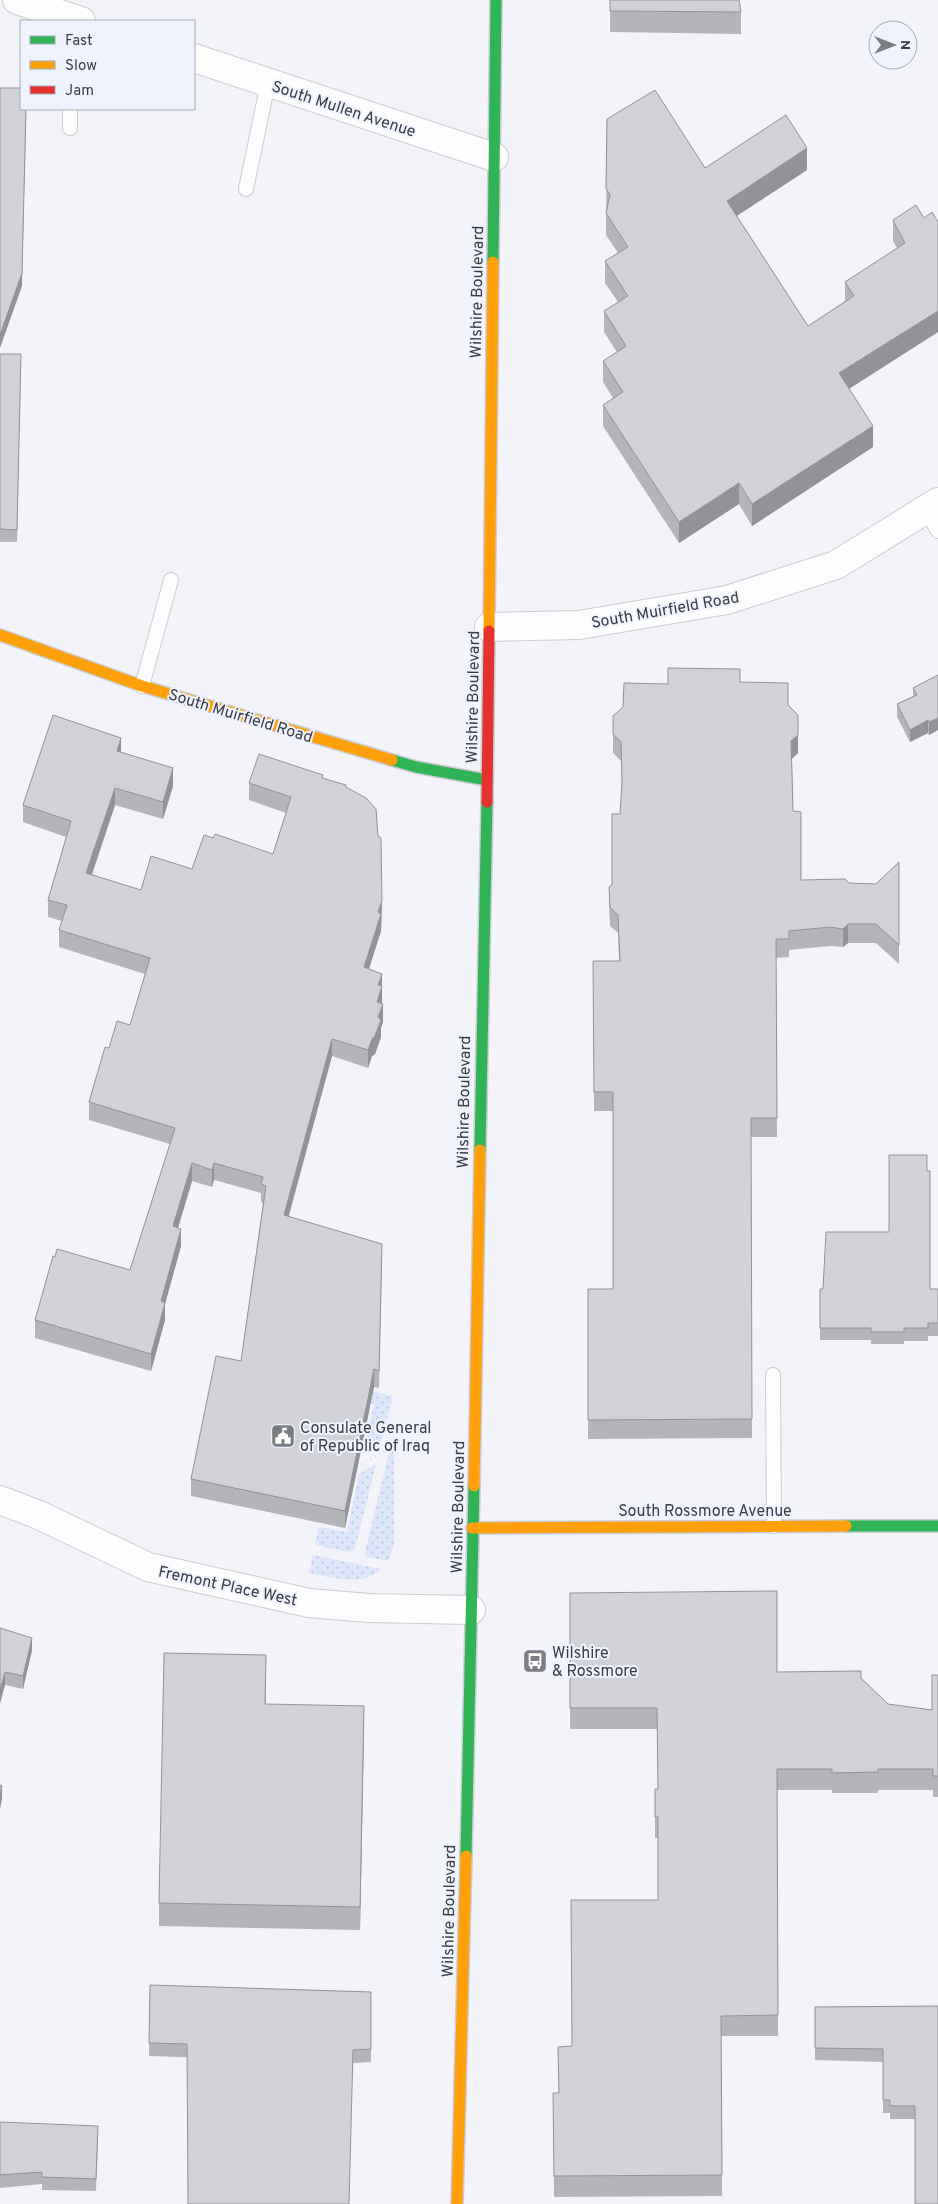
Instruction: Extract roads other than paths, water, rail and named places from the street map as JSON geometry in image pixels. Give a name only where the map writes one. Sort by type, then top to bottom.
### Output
[{"type":"main road","name":"Wilshire Boulevard","points":[[456,2204],[471,1610],[489,627],[496,0]]},
{"type":"main road","name":"South Muirfield Road","points":[[0,635],[142,686],[416,767],[486,780]]},
{"type":"main road","name":"South Rossmore Avenue","points":[[472,1528],[938,1526]]},
{"type":"street","points":[[17,0],[74,20]]},
{"type":"street","name":"South Mullen Avenue","points":[[195,58],[494,157]]},
{"type":"street","name":"South Muirfield Road","points":[[489,627],[579,625],[727,600],[836,565],[934,514]]},
{"type":"street","name":"Fremont Place West","points":[[0,1500],[39,1515],[148,1567],[309,1603],[369,1608],[471,1610]]},
{"type":"lane","points":[[246,188],[268,83]]},
{"type":"lane","points":[[70,110],[70,128]]},
{"type":"lane","points":[[142,686],[171,580]]},
{"type":"lane","points":[[773,1375],[774,1526]]},
{"type":"place","name":"Consulate General of Republic of Iraq","points":[[283,1436]]},
{"type":"place","name":"Wilshire & Rossmore","points":[[535,1661]]}]
